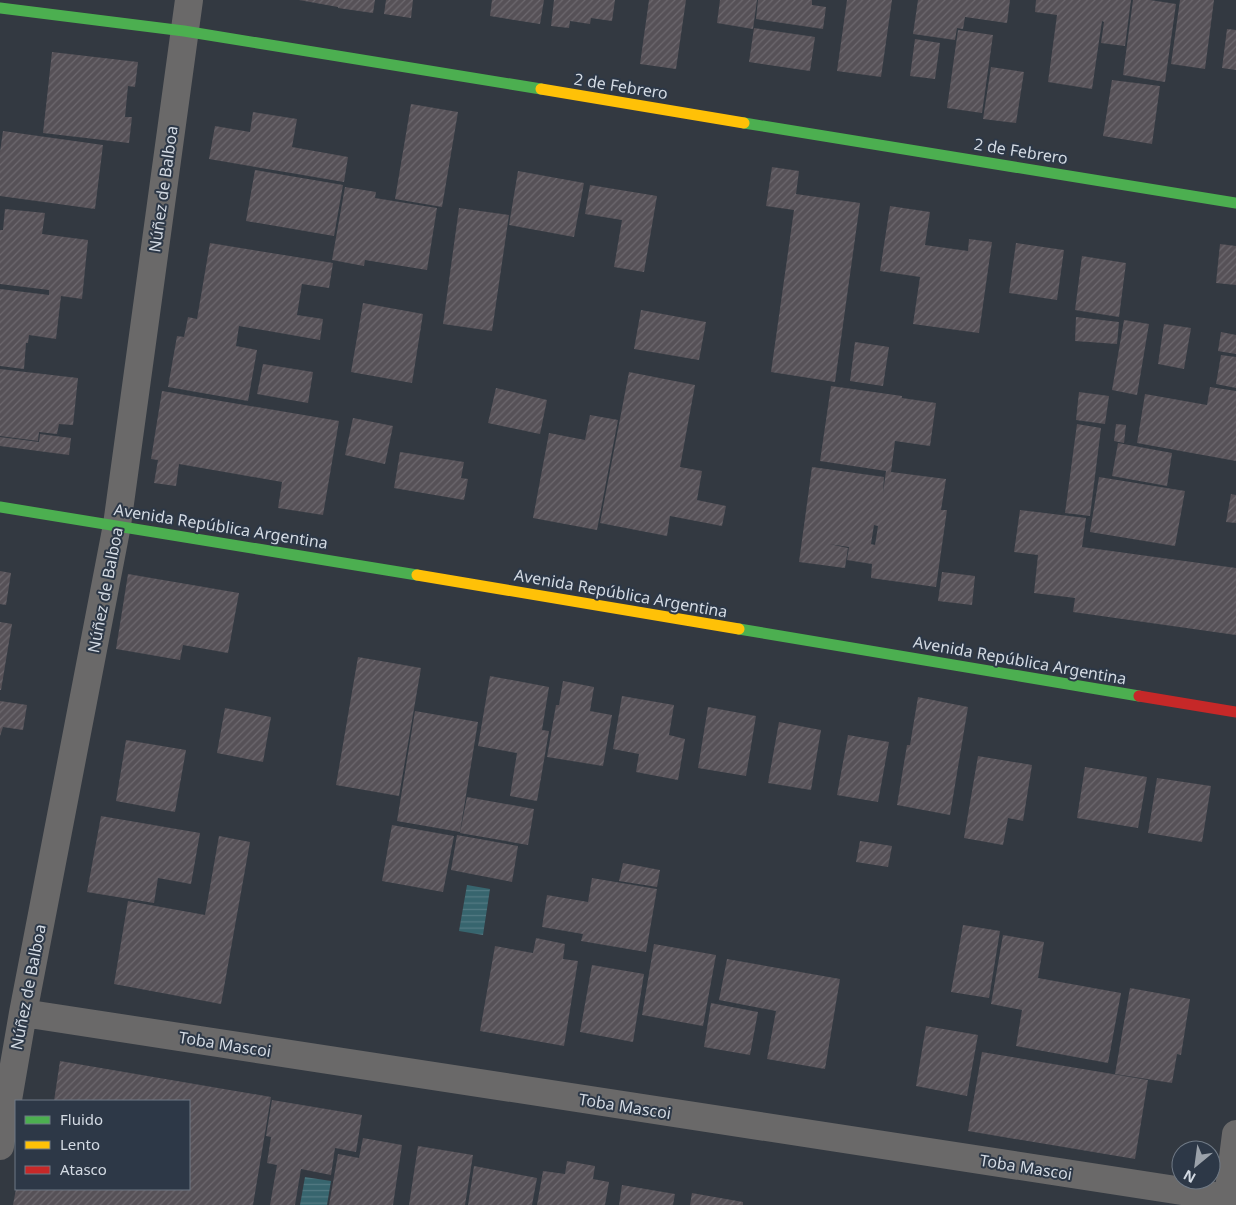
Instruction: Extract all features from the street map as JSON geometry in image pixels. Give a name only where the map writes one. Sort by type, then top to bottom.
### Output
[{"type":"main road","name":"2 de Febrero","points":[[0,8],[184,30],[1236,203]]},
{"type":"main road","name":"Avenida República Argentina","points":[[0,507],[1236,712]]},
{"type":"street","name":"Núñez de Balboa","points":[[0,1146],[23,1013],[117,525],[189,0]]},
{"type":"street","name":"Toba Mascoi","points":[[23,1013],[1227,1202]]},
{"type":"street","points":[[1227,1202],[1236,1134]]},
{"type":"water","points":[[467,885],[490,889],[483,935],[459,931]]},
{"type":"water","points":[[305,1177],[331,1181],[327,1205],[300,1205]]},
{"type":"building","points":[[299,0],[375,0],[373,13]]},
{"type":"building","points":[[386,0],[413,0],[411,18],[384,14]]},
{"type":"building","points":[[492,0],[544,0],[540,24],[490,16]]},
{"type":"building","points":[[554,0],[615,0],[612,21],[591,18],[590,24],[570,21],[569,28],[551,26]]},
{"type":"building","points":[[649,0],[686,0],[676,69],[640,64]]},
{"type":"building","points":[[720,0],[757,0],[753,29],[717,23]]},
{"type":"building","points":[[758,0],[812,0],[812,5],[826,7],[823,29],[756,19]]},
{"type":"building","points":[[847,0],[892,0],[881,77],[837,71]]},
{"type":"building","points":[[918,0],[1010,0],[1007,23],[965,17],[963,29],[957,28],[955,40],[913,34]]},
{"type":"building","points":[[1036,0],[1131,0],[1125,46],[1101,43],[1104,22],[1102,21],[1092,89],[1048,82],[1057,15],[1035,12]]},
{"type":"building","points":[[1133,0],[1150,0],[1176,4],[1165,82],[1123,75]]},
{"type":"building","points":[[1180,0],[1214,0],[1205,69],[1171,64]]},
{"type":"building","points":[[754,28],[815,37],[810,71],[749,62]]},
{"type":"building","points":[[1227,29],[1236,30],[1236,70],[1222,68]]},
{"type":"building","points":[[958,30],[993,35],[982,113],[947,108]]},
{"type":"building","points":[[915,39],[940,43],[935,79],[910,76]]},
{"type":"building","points":[[52,52],[138,62],[135,87],[128,86],[125,117],[132,117],[129,143],[43,133]]},
{"type":"building","points":[[991,67],[1024,72],[1016,123],[983,119]]},
{"type":"building","points":[[1112,80],[1160,86],[1152,144],[1103,136]]},
{"type":"building","points":[[411,104],[458,112],[442,207],[395,199]]},
{"type":"building","points":[[253,112],[297,119],[292,147],[348,157],[344,182],[209,159],[215,126],[250,132]]},
{"type":"building","points":[[3,131],[103,145],[95,209],[0,196],[0,152]]},
{"type":"building","points":[[772,167],[799,171],[796,194],[860,203],[835,382],[771,372],[794,210],[766,206]]},
{"type":"building","points":[[255,170],[343,185],[334,236],[246,221]]},
{"type":"building","points":[[518,171],[584,183],[574,237],[509,225]]},
{"type":"building","points":[[590,185],[657,196],[644,272],[614,267],[622,220],[585,214]]},
{"type":"building","points":[[345,187],[376,192],[375,198],[437,208],[427,270],[365,260],[364,266],[332,260]]},
{"type":"building","points":[[890,206],[930,212],[925,245],[968,251],[969,239],[992,242],[979,333],[913,324],[920,277],[880,271]]},
{"type":"building","points":[[459,208],[509,215],[492,331],[443,324]]},
{"type":"building","points":[[5,209],[45,213],[42,234],[88,240],[82,299],[61,296],[56,339],[29,335],[28,343],[26,343],[24,369],[0,366],[0,289],[49,295],[49,290],[0,284],[0,230],[3,230]]},
{"type":"building","points":[[210,243],[333,263],[329,288],[302,284],[297,315],[323,319],[320,340],[239,326],[236,346],[257,350],[248,401],[168,387],[177,336],[184,337],[188,317],[197,319]]},
{"type":"building","points":[[1016,243],[1064,250],[1057,300],[1009,293]]},
{"type":"building","points":[[1220,244],[1236,246],[1236,285],[1216,283]]},
{"type":"building","points":[[1082,256],[1126,263],[1119,317],[1075,310]]},
{"type":"building","points":[[363,303],[423,314],[412,383],[351,372]]},
{"type":"building","points":[[641,310],[706,322],[699,360],[634,349]]},
{"type":"building","points":[[1076,317],[1119,322],[1117,344],[1075,341]]},
{"type":"building","points":[[1124,320],[1149,324],[1137,395],[1112,390]]},
{"type":"building","points":[[1164,324],[1191,328],[1184,369],[1158,364]]},
{"type":"building","points":[[1221,332],[1236,335],[1236,354],[1218,351]]},
{"type":"building","points":[[855,342],[889,347],[883,386],[850,381]]},
{"type":"building","points":[[1221,355],[1236,357],[1236,388],[1216,384]]},
{"type":"building","points":[[263,364],[313,372],[308,403],[257,394]]},
{"type":"building","points":[[0,369],[78,378],[73,425],[59,424],[57,434],[39,432],[38,441],[0,436]]},
{"type":"building","points":[[629,372],[695,385],[680,467],[702,471],[697,500],[726,506],[722,526],[670,516],[667,536],[600,523]]},
{"type":"building","points":[[831,386],[936,403],[930,446],[895,441],[891,472],[946,479],[941,510],[947,510],[936,587],[871,578],[872,564],[847,560],[849,547],[829,544],[848,548],[845,568],[799,562],[812,467],[884,477],[883,493],[886,471],[820,461]],"holes":[[[874,525],[878,526],[875,545],[871,544]]]},
{"type":"building","points":[[1210,387],[1236,391],[1236,461],[1137,443],[1145,394],[1207,405]]},
{"type":"building","points":[[496,388],[547,400],[540,434],[488,423]]},
{"type":"building","points":[[162,391],[339,421],[323,515],[278,508],[282,482],[179,464],[176,486],[154,483],[158,460],[151,459]]},
{"type":"building","points":[[1079,392],[1109,396],[1105,424],[1076,420]]},
{"type":"building","points":[[590,415],[618,420],[597,530],[533,518],[549,433],[585,440]]},
{"type":"building","points":[[353,418],[393,426],[385,464],[345,455]]},
{"type":"building","points":[[1077,424],[1101,428],[1090,516],[1065,513]]},
{"type":"building","points":[[1116,424],[1126,425],[1124,443],[1114,441]]},
{"type":"building","points":[[40,434],[71,438],[69,455],[0,446],[0,437],[39,442]]},
{"type":"building","points":[[1118,443],[1172,453],[1167,486],[1112,476]]},
{"type":"building","points":[[400,452],[464,462],[461,478],[468,479],[464,500],[394,488]]},
{"type":"building","points":[[1099,477],[1185,491],[1175,546],[1090,532]]},
{"type":"building","points":[[1231,494],[1236,495],[1236,523],[1226,522]]},
{"type":"building","points":[[1020,510],[1086,518],[1082,547],[1236,568],[1236,635],[1073,612],[1075,598],[1034,593],[1038,555],[1014,552]]},
{"type":"building","points":[[0,571],[11,573],[6,605],[0,604]]},
{"type":"building","points":[[942,572],[975,576],[972,605],[938,601]]},
{"type":"building","points":[[128,574],[239,593],[228,653],[183,645],[180,660],[116,649]]},
{"type":"building","points":[[0,622],[12,624],[1,690],[0,690]]},
{"type":"building","points":[[358,657],[421,668],[399,796],[336,785]]},
{"type":"building","points":[[490,676],[549,687],[542,730],[549,731],[537,801],[510,796],[517,753],[478,746]]},
{"type":"building","points":[[563,681],[594,687],[590,711],[612,715],[603,766],[547,757],[556,705],[559,705]]},
{"type":"building","points":[[622,696],[674,705],[669,735],[685,739],[678,780],[636,772],[639,754],[613,749]]},
{"type":"building","points":[[918,697],[968,707],[950,815],[897,805],[907,745],[910,745]]},
{"type":"building","points":[[0,701],[27,705],[23,730],[3,727],[0,736]]},
{"type":"building","points":[[708,707],[756,716],[746,776],[698,768]]},
{"type":"building","points":[[225,708],[271,717],[263,762],[217,753]]},
{"type":"building","points":[[415,711],[478,722],[460,832],[397,821]]},
{"type":"building","points":[[779,722],[821,730],[811,790],[768,783]]},
{"type":"building","points":[[848,735],[889,742],[878,802],[837,795]]},
{"type":"building","points":[[126,740],[186,750],[175,812],[116,801]]},
{"type":"building","points":[[978,756],[1032,765],[1023,821],[1008,818],[1003,845],[964,838]]},
{"type":"building","points":[[1085,767],[1147,777],[1138,828],[1077,818]]},
{"type":"building","points":[[1157,778],[1211,786],[1202,842],[1148,833]]},
{"type":"building","points":[[467,797],[534,809],[528,845],[460,833]]},
{"type":"building","points":[[101,816],[200,833],[191,884],[158,878],[154,903],[87,892]]},
{"type":"building","points":[[392,825],[454,836],[443,892],[382,881]]},
{"type":"building","points":[[457,835],[518,846],[512,882],[451,870]]},
{"type":"building","points":[[219,836],[250,842],[221,1004],[114,984],[128,901],[205,915]]},
{"type":"building","points":[[860,841],[892,846],[888,867],[856,862]]},
{"type":"building","points":[[623,863],[660,870],[657,887],[619,881]]},
{"type":"building","points":[[592,878],[657,889],[646,952],[581,941],[583,934],[542,927],[547,895],[588,902]]},
{"type":"building","points":[[963,925],[1000,931],[989,998],[951,992]]},
{"type":"building","points":[[1003,935],[1044,942],[1038,978],[1121,993],[1108,1063],[1016,1046],[1022,1010],[991,1004]]},
{"type":"building","points":[[536,938],[565,944],[563,959],[578,961],[564,1046],[480,1031],[495,946],[533,953]]},
{"type":"building","points":[[654,944],[716,955],[703,1026],[642,1015]]},
{"type":"building","points":[[727,959],[840,979],[825,1069],[767,1059],[776,1011],[719,1000]]},
{"type":"building","points":[[592,965],[644,974],[633,1042],[580,1032]]},
{"type":"building","points":[[1130,988],[1190,999],[1181,1055],[1177,1054],[1172,1083],[1115,1074]]},
{"type":"building","points":[[711,1003],[758,1012],[750,1055],[704,1047]]},
{"type":"building","points":[[926,1026],[978,1035],[967,1096],[916,1086]]},
{"type":"building","points":[[982,1052],[1148,1080],[1135,1159],[968,1131]]},
{"type":"building","points":[[60,1061],[271,1097],[253,1205],[13,1205],[16,1190],[190,1190],[190,1100],[54,1100]]},
{"type":"building","points":[[272,1100],[362,1115],[356,1152],[335,1148],[331,1175],[301,1169],[295,1205],[270,1205],[277,1165],[267,1163],[271,1137],[266,1136]]},
{"type":"building","points":[[363,1138],[402,1145],[393,1205],[329,1205],[338,1154],[359,1158]]},
{"type":"building","points":[[418,1146],[473,1155],[465,1205],[409,1205]]},
{"type":"building","points":[[567,1161],[595,1166],[593,1179],[609,1182],[605,1205],[537,1205],[543,1171],[565,1174]]},
{"type":"building","points":[[474,1166],[537,1178],[532,1205],[468,1205]]},
{"type":"building","points":[[622,1185],[675,1194],[673,1205],[619,1205]]},
{"type":"building","points":[[692,1193],[743,1202],[743,1205],[690,1205]]},
{"type":"traffic: fast","points":[[0,8],[184,31],[541,89]]},
{"type":"traffic: fast","points":[[744,123],[1236,203]]},
{"type":"traffic: fast","points":[[0,507],[417,575]]},
{"type":"traffic: fast","points":[[739,629],[1139,696]]},
{"type":"traffic: slow","points":[[541,89],[744,123]]},
{"type":"traffic: slow","points":[[417,575],[739,629]]},
{"type":"traffic: jam","points":[[1139,696],[1236,712]]}]
